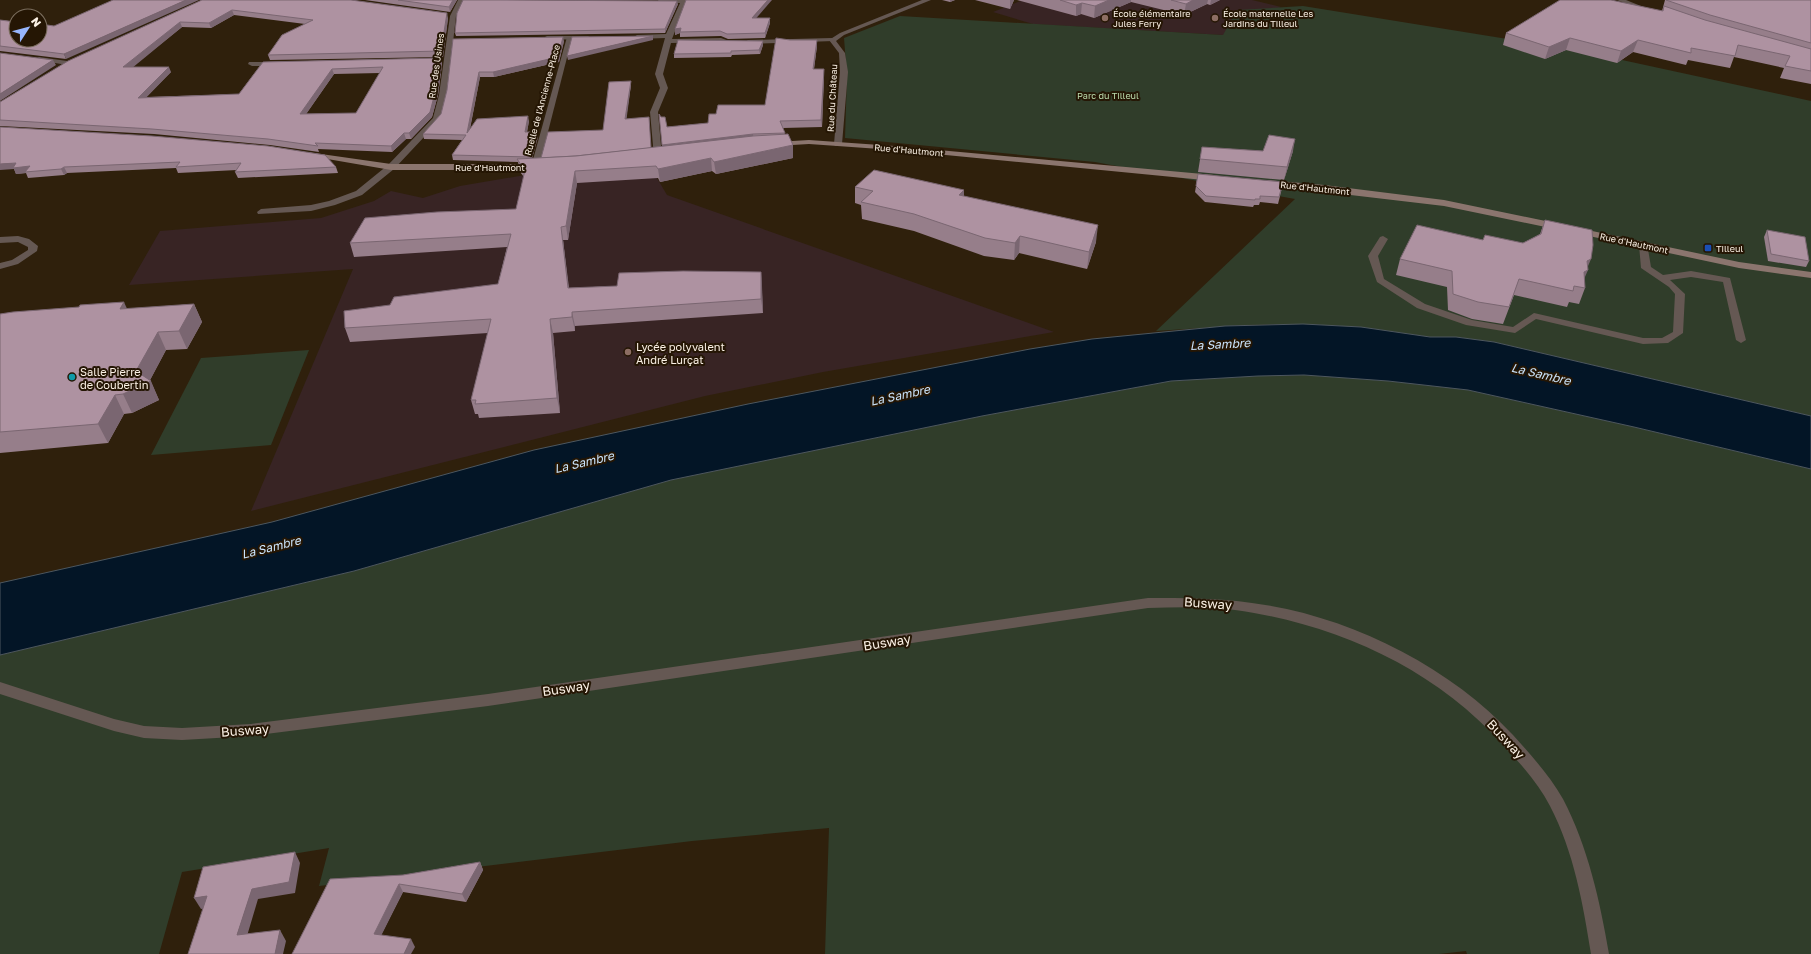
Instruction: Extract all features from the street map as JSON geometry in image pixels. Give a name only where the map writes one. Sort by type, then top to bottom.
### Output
[{"type":"street","points":[[461,0],[469,0]]},
{"type":"street","name":"Rue des Usines","points":[[261,212],[311,208],[332,203],[359,193],[391,167],[437,118],[443,95],[453,16],[461,0]]},
{"type":"street","points":[[652,1],[684,0],[669,38],[659,74],[664,88],[654,112],[658,157]]},
{"type":"street","points":[[631,37],[721,40],[729,42],[832,40],[842,34],[928,0]]},
{"type":"street","points":[[1620,0],[1654,12]]},
{"type":"street","points":[[445,15],[453,16]]},
{"type":"street","name":"Ruelle de l'Ancienne-Place","points":[[539,166],[569,38]]},
{"type":"street","points":[[538,39],[592,38]]},
{"type":"street","points":[[450,40],[460,40]]},
{"type":"street","name":"Rue du Château","points":[[832,40],[842,53],[844,72],[838,144]]},
{"type":"street","points":[[29,58],[69,62],[55,71]]},
{"type":"street","points":[[438,60],[448,60]]},
{"type":"street","points":[[252,64],[283,64]]},
{"type":"street","name":"Rue d'Hautmont","points":[[770,144],[809,142],[838,144],[1222,179]]},
{"type":"street","name":"Rue d'Hautmont","points":[[300,152],[391,167],[539,166]]},
{"type":"street","name":"Rue d'Hautmont","points":[[1261,182],[1324,188],[1444,203],[1739,265],[1811,275]]},
{"type":"street","points":[[0,240],[16,239],[28,241],[33,246],[32,251],[24,257],[0,266]]},
{"type":"street","points":[[1383,239],[1373,256],[1380,280],[1421,306],[1470,323],[1515,330],[1534,316],[1643,341],[1664,341],[1678,333],[1680,294],[1672,285],[1646,268],[1644,245]]},
{"type":"street","points":[[1662,278],[1691,274],[1726,280],[1741,340]]},
{"type":"street","name":"Busway","points":[[0,688],[114,725],[144,732],[182,734],[251,730],[662,675],[1148,603],[1204,602],[1271,610],[1338,629],[1377,645],[1405,660],[1440,681],[1509,739],[1557,803],[1570,833],[1584,873],[1594,911],[1600,954]]},
{"type":"shaded area","name":"École élémentaire Jules Ferry","points":[[1023,0],[1252,0],[1281,7],[1223,35],[1033,24],[993,12]]},
{"type":"shaded area","name":"Lycée polyvalent André Lurçat","points":[[654,173],[667,195],[1054,332],[823,372],[705,396],[251,511],[353,269],[129,285],[160,231],[321,218],[374,201],[391,191],[423,198],[460,186],[525,175]]},
{"type":"green space","name":"Parc du Tilleul","points":[[1303,6],[1576,50],[1811,101],[1811,416],[1494,342],[1456,337],[1430,337],[1361,327],[1303,324],[1246,325],[1156,331],[1295,199],[1095,162],[845,138],[847,76],[844,38],[900,16],[1223,35],[1237,10]]},
{"type":"green space","points":[[309,350],[271,445],[151,455],[201,358]]},
{"type":"green space","points":[[1304,375],[1388,381],[1468,390],[1634,427],[1811,469],[1811,954],[1467,954],[1466,951],[1439,954],[825,954],[829,828],[692,841],[319,886],[329,848],[182,872],[159,954],[0,954],[0,655],[354,571],[671,480],[982,416],[1171,381]]},
{"type":"water","name":"La Sambre","points":[[1303,324],[1361,327],[1430,337],[1456,337],[1494,342],[1811,416],[1811,469],[1634,427],[1468,390],[1388,381],[1304,375],[1171,381],[982,416],[671,480],[354,571],[0,655],[0,583],[272,522],[534,450],[748,404],[1030,349],[1092,339],[1225,326]]},
{"type":"building","points":[[113,0],[186,0],[64,54],[16,48],[48,48],[48,25],[54,26]]},
{"type":"building","points":[[202,0],[351,0],[447,13],[441,51],[268,55],[282,35],[313,20],[232,10],[209,23],[180,22],[123,67],[169,67],[138,98],[239,94],[263,62],[441,58],[436,89],[430,112],[409,133],[404,133],[391,146],[315,143],[318,146],[268,139],[152,129],[0,120],[0,102],[68,61]],"holes":[[[383,67],[356,113],[300,114],[332,69]]]},
{"type":"building","points":[[398,0],[453,0],[449,7]]},
{"type":"building","points":[[463,0],[677,1],[665,29],[455,33],[457,13]]},
{"type":"building","points":[[686,0],[768,0],[752,18],[770,18],[765,33],[727,34],[720,31],[680,32],[681,28],[675,29]]},
{"type":"building","points":[[1060,0],[1109,0],[1095,6],[1082,3],[1076,5]]},
{"type":"building","points":[[1171,0],[1193,0],[1186,4]]},
{"type":"building","points":[[1560,0],[1611,0],[1663,11],[1664,6],[1705,20],[1811,49],[1811,71],[1785,66],[1790,56],[1738,45],[1735,56],[1691,48],[1691,53],[1638,40],[1621,51],[1570,38],[1549,47],[1506,33]]},
{"type":"building","points":[[1666,0],[1811,0],[1811,43],[1710,15]]},
{"type":"building","points":[[0,20],[8,21],[8,47],[0,46]]},
{"type":"building","points":[[653,36],[567,56],[572,37]]},
{"type":"building","points":[[563,37],[558,57],[493,72],[479,72],[467,133],[477,119],[528,116],[525,132],[537,132],[530,157],[452,155],[466,135],[423,134],[441,114],[447,90],[453,39]]},
{"type":"building","points":[[776,38],[790,40],[817,40],[813,69],[824,69],[821,120],[780,121],[785,133],[753,134],[662,145],[659,114],[661,117],[665,117],[667,127],[708,123],[709,114],[716,114],[718,105],[765,105]]},
{"type":"building","points":[[678,40],[763,41],[759,50],[731,51],[731,53],[674,54]]},
{"type":"building","points":[[0,53],[53,60],[0,94]]},
{"type":"building","points":[[631,81],[625,119],[649,117],[651,148],[541,158],[548,132],[603,130],[609,82]]},
{"type":"building","points":[[0,127],[152,136],[268,146],[325,155],[336,167],[235,172],[241,163],[176,167],[180,162],[64,167],[61,169],[25,172],[30,166],[13,168],[16,163],[0,164]]},
{"type":"building","points":[[788,134],[793,145],[714,162],[711,158],[658,169],[656,166],[575,171],[566,226],[561,227],[568,288],[617,286],[619,273],[683,271],[761,272],[761,299],[572,312],[572,317],[550,319],[557,398],[475,404],[476,400],[471,400],[491,319],[345,328],[344,311],[390,305],[394,297],[498,284],[511,234],[350,243],[365,218],[437,212],[516,209],[525,170],[517,159],[576,156],[753,136]]},
{"type":"building","points":[[1269,135],[1295,139],[1287,167],[1200,159],[1202,147],[1263,151]]},
{"type":"building","points":[[874,170],[964,190],[959,195],[1098,225],[1089,252],[1020,236],[1015,243],[985,238],[914,214],[861,202],[873,191],[855,187]]},
{"type":"building","points":[[1198,174],[1283,182],[1279,197],[1260,196],[1260,199],[1255,200],[1206,196],[1196,186]]},
{"type":"building","points":[[1545,220],[1592,230],[1593,245],[1591,259],[1587,261],[1588,270],[1584,272],[1585,288],[1574,286],[1573,291],[1519,279],[1509,307],[1478,302],[1453,294],[1452,271],[1400,259],[1417,225],[1483,240],[1485,235],[1523,243],[1541,234]]},
{"type":"building","points":[[1767,230],[1805,237],[1809,261],[1771,254]]},
{"type":"building","name":"Salle Pierre de Coubertin","points":[[124,302],[120,309],[194,304],[179,331],[158,332],[136,371],[151,381],[123,394],[115,395],[98,424],[0,432],[0,314],[79,307],[80,305]]},
{"type":"building","points":[[295,852],[289,882],[252,889],[237,935],[280,930],[275,954],[188,954],[207,896],[194,898],[203,867]]},
{"type":"building","points":[[480,862],[462,894],[399,884],[374,934],[411,939],[404,954],[292,954],[330,879],[403,875]]},
{"type":"place","name":"École élémentaire Jules Ferry","points":[[1105,18]]},
{"type":"place","name":"École maternelle Les Jardins du Tilleul","points":[[1215,18]]},
{"type":"place","name":"Tilleul","points":[[1708,248]]},
{"type":"place","name":"Lycée polyvalent André Lurçat","points":[[628,352]]},
{"type":"place","name":"Salle Pierre de Coubertin","points":[[72,377]]}]
